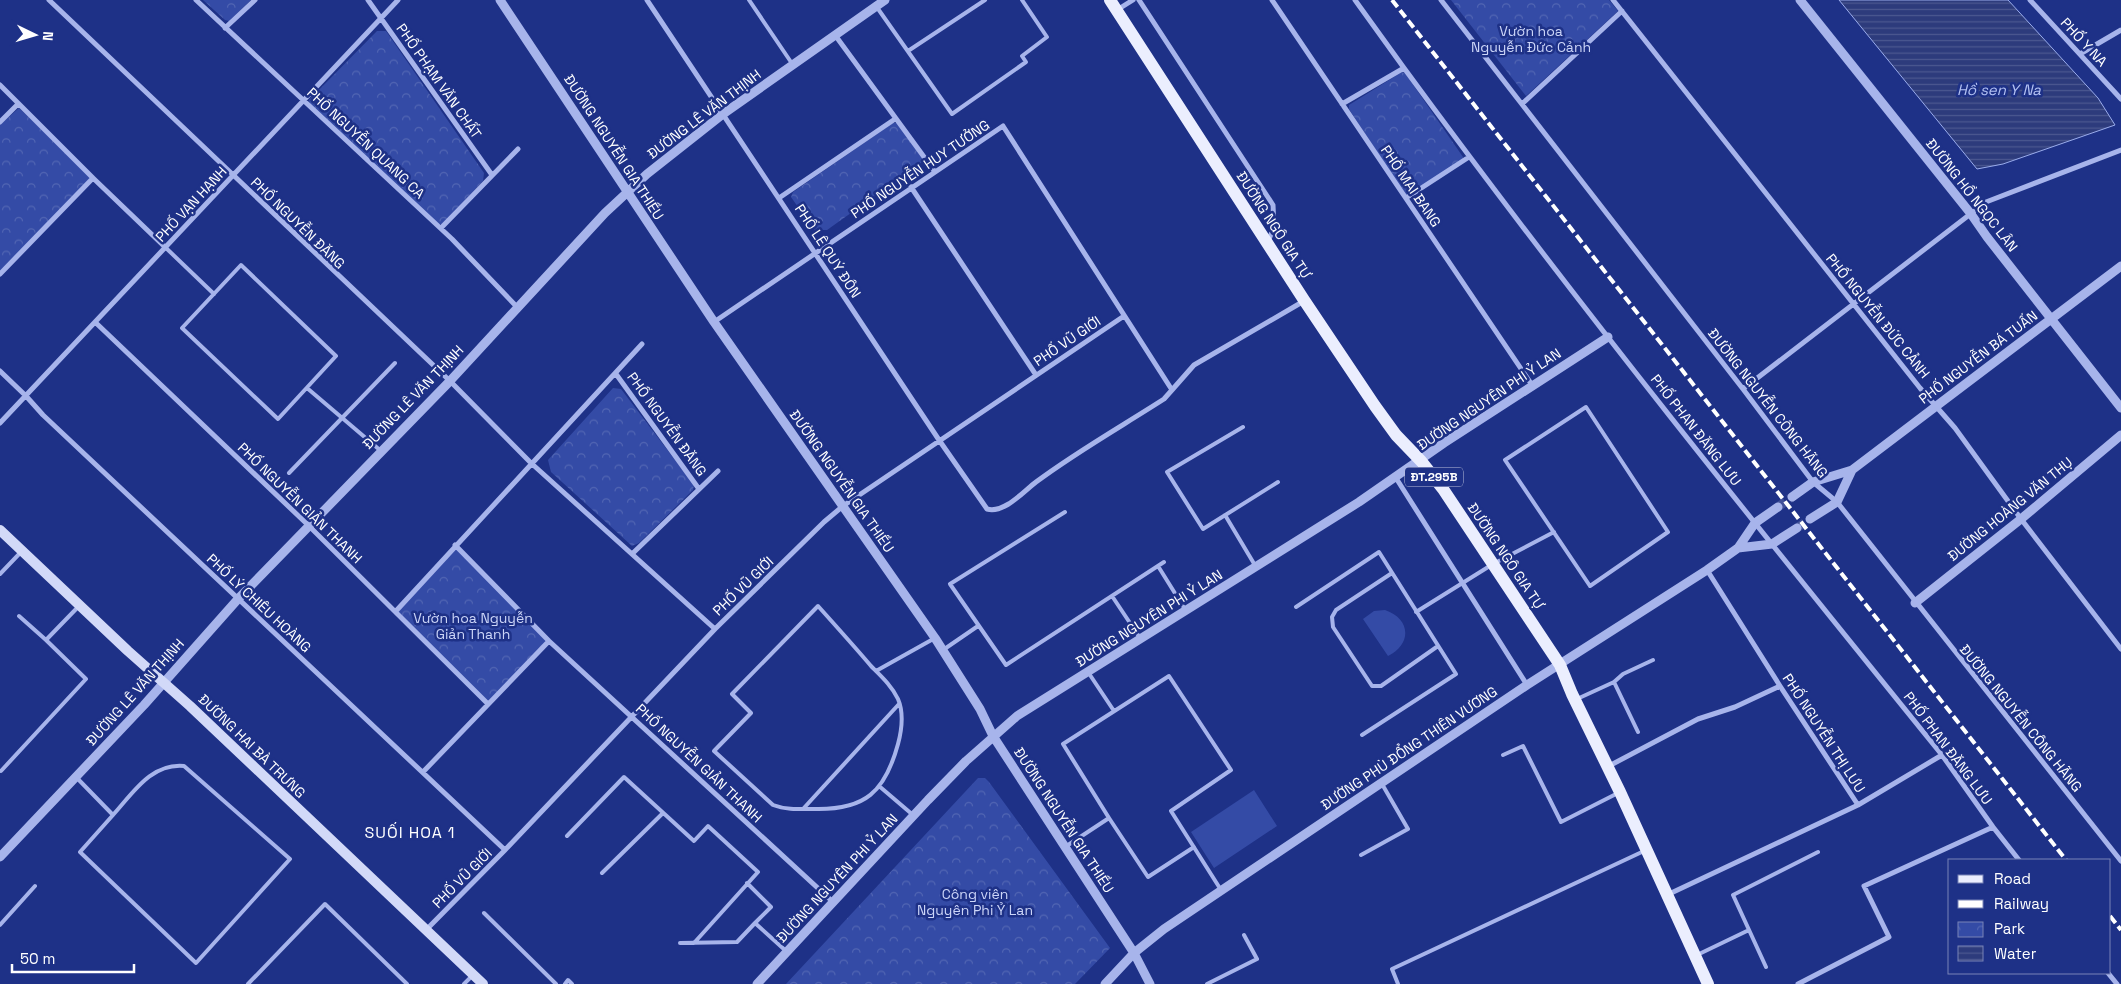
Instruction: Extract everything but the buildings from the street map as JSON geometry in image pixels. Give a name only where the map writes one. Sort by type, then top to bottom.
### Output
[{"type":"main road","name":"ĐƯỜNG NGÔ GIA TỰ","points":[[1113,5],[1304,300],[1391,428],[1443,489],[1560,665],[1708,984]]},
{"type":"main road","name":"ĐƯỜNG HAI BÀ TRƯNG","points":[[0,530],[484,984]]},
{"type":"street","name":"PHỐ NGUYỄN ĐĂNG","points":[[49,0],[450,381],[531,463],[715,629]]},
{"type":"street","name":"PHỐ NGUYỄN QUANG CA","points":[[196,0],[440,228],[517,307]]},
{"type":"street","points":[[225,28],[255,0]]},
{"type":"street","name":"PHỐ PHẠM VĂN CHẤT","points":[[368,0],[492,176]]},
{"type":"street","name":"PHỐ VẠN HẠNH","points":[[0,423],[398,0]]},
{"type":"street","name":"ĐƯỜNG NGUYỄN GIA THIỀU","points":[[500,0],[714,322],[936,638],[980,709],[993,736],[1134,954],[1150,984]]},
{"type":"street","name":"PHỐ LÊ QUÝ ĐÔN","points":[[647,0],[939,440],[986,507],[993,510],[1002,507],[1040,479],[1164,398],[1172,390]]},
{"type":"street","name":"ĐƯỜNG LÊ VĂN THỊNH","points":[[0,858],[164,682],[238,599],[450,381],[517,307],[627,192],[722,114],[885,0]]},
{"type":"street","points":[[1113,5],[1133,0]]},
{"type":"street","points":[[1139,0],[1273,205],[1274,228],[1267,242]]},
{"type":"street","name":"PHỐ MAI BANG","points":[[1272,0],[1532,385]]},
{"type":"street","name":"PHỐ PHAN ĐĂNG LƯU","points":[[1355,0],[1469,157],[1608,337],[1942,756],[2018,859]]},
{"type":"street","name":"ĐƯỜNG NGUYỄN CÔNG HÃNG","points":[[1441,0],[1813,482],[1837,502],[2121,861]]},
{"type":"street","name":"PHỐ NGUYỄN ĐỨC CẢNH","points":[[1613,0],[1920,388],[1937,406],[2020,519],[2121,649]]},
{"type":"street","name":"ĐƯỜNG HỒ NGỌC LÂN","points":[[1800,0],[1971,214],[2121,408]]},
{"type":"street","name":"PHỐ Y NA","points":[[2030,0],[2121,99]]},
{"type":"street","points":[[1522,104],[1622,11]]},
{"type":"street","points":[[2080,54],[2121,30]]},
{"type":"street","points":[[835,35],[935,172]]},
{"type":"street","points":[[1342,104],[1404,68]]},
{"type":"street","points":[[0,86],[166,248]]},
{"type":"street","points":[[0,122],[18,104]]},
{"type":"street","points":[[780,198],[895,119]]},
{"type":"street","name":"PHỐ NGUYỄN HUY TƯỞNG","points":[[714,322],[1003,126],[1172,390]]},
{"type":"street","points":[[440,228],[518,149]]},
{"type":"street","points":[[1743,389],[1986,202],[2121,150]]},
{"type":"street","points":[[1406,198],[1469,157]]},
{"type":"street","points":[[0,274],[93,178]]},
{"type":"street","points":[[912,187],[1036,375]]},
{"type":"street","name":"PHỐ NGUYỄN BÁ TUẤN","points":[[1852,470],[2121,266]]},
{"type":"street","points":[[1172,390],[1194,365],[1304,300]]},
{"type":"street","name":"PHỐ VŨ GIỚI","points":[[426,930],[505,850],[715,629],[824,522],[843,506],[939,440],[1124,316]]},
{"type":"street","name":"PHỐ NGUYỄN GIẢN THANH","points":[[95,322],[308,525],[487,704]]},
{"type":"street","name":"ĐƯỜNG NGUYÊN PHI Ỷ LAN","points":[[757,984],[913,815],[993,736],[1017,716],[1141,640],[1396,478],[1532,385],[1608,337]]},
{"type":"street","name":"PHỐ NGUYỄN ĐĂNG","points":[[531,463],[642,344]]},
{"type":"street","name":"PHỐ LÝ CHIÊU HOÀNG","points":[[0,371],[51,422],[505,850]]},
{"type":"street","name":"PHỐ NGUYỄN ĐĂNG","points":[[616,374],[699,489]]},
{"type":"street","name":"ĐƯỜNG HOÀNG VĂN THỤ","points":[[1915,603],[2121,435]]},
{"type":"street","points":[[396,612],[531,463]]},
{"type":"street","points":[[1792,497],[1813,482],[1852,470]]},
{"type":"street","points":[[1810,519],[1837,502],[1852,470]]},
{"type":"street","name":"PHỐ NGUYỄN ĐĂNG","points":[[632,554],[718,471]]},
{"type":"street","points":[[1396,478],[1527,685]]},
{"type":"street","name":"ĐƯỜNG PHÙ ĐỔNG THIÊN VƯƠNG","points":[[1105,984],[1134,954],[1164,929],[1527,685],[1707,570],[1738,548],[1755,523],[1778,507]]},
{"type":"street","name":"ĐƯỜNG PHÙ ĐỔNG THIÊN VƯƠNG","points":[[1738,548],[1772,544],[1797,528]]},
{"type":"street","name":"PHỐ NGUYỄN GIẢN THANH","points":[[455,545],[549,640],[833,902]]},
{"type":"street","name":"PHỐ NGUYỄN THỊ LƯU","points":[[1667,895],[1858,805],[1707,570]]},
{"type":"street","points":[[423,772],[549,640]]},
{"type":"street","points":[[1607,767],[1698,719],[1735,707],[1780,686]]},
{"type":"street","points":[[1858,805],[1942,756]]},
{"type":"street","points":[[1798,984],[1889,937],[1864,886],[1993,827]]},
{"type":"lane","points":[[749,0],[793,65]]},
{"type":"lane","points":[[908,52],[985,0]]},
{"type":"lane","points":[[876,6],[952,114],[1026,62],[1022,56],[1047,37],[1022,0]]},
{"type":"lane","points":[[166,248],[214,294]]},
{"type":"lane","points":[[241,265],[336,356],[278,418],[182,328],[214,294],[241,265]]},
{"type":"lane","points":[[289,473],[395,363]]},
{"type":"lane","points":[[307,388],[381,451]]},
{"type":"lane","points":[[1586,407],[1668,532],[1590,586],[1554,532],[1506,460],[1586,407]]},
{"type":"lane","points":[[1243,427],[1167,472],[1203,529],[1278,482]]},
{"type":"lane","points":[[1066,512],[950,584],[1006,665],[1164,562]]},
{"type":"lane","points":[[1224,515],[1256,567]]},
{"type":"lane","points":[[1416,612],[1493,564],[1554,532]]},
{"type":"lane","points":[[0,574],[22,550]]},
{"type":"lane","points":[[1296,607],[1379,552],[1456,674],[1362,735]]},
{"type":"lane","points":[[1158,566],[1186,611]]},
{"type":"lane","points":[[1392,573],[1336,610],[1332,617],[1333,627],[1372,686],[1381,686],[1438,646]]},
{"type":"lane","points":[[1112,596],[1141,640]]},
{"type":"lane","points":[[46,640],[80,605]]},
{"type":"lane","points":[[818,606],[876,671],[893,690],[900,704],[902,718],[900,738],[889,768],[879,786],[867,798],[853,805],[837,809],[803,809],[773,805],[714,751],[751,713],[732,694],[818,606]]},
{"type":"lane","points":[[1,770],[86,679],[19,616]]},
{"type":"lane","points":[[943,650],[978,626]]},
{"type":"lane","points":[[876,671],[936,638]]},
{"type":"lane","points":[[1575,700],[1614,682],[1623,674],[1653,660]]},
{"type":"lane","points":[[1088,672],[1114,711]]},
{"type":"lane","points":[[1194,847],[1148,877],[1063,744],[1168,676],[1231,770],[1171,811],[1194,847],[1221,891]]},
{"type":"lane","points":[[1614,682],[1638,732]]},
{"type":"lane","points":[[803,809],[900,704]]},
{"type":"lane","points":[[1502,755],[1523,746],[1561,822],[1620,792]]},
{"type":"lane","points":[[172,765],[184,766],[290,860],[196,963],[80,852],[113,815],[151,774],[172,765]]},
{"type":"lane","points":[[76,777],[113,815]]},
{"type":"lane","points":[[567,836],[624,777],[694,841],[708,826],[758,872],[694,943]]},
{"type":"lane","points":[[1362,855],[1408,829],[1382,784]]},
{"type":"lane","points":[[879,786],[913,815]]},
{"type":"lane","points":[[602,874],[663,813]]},
{"type":"lane","points":[[1064,847],[1109,818]]},
{"type":"lane","points":[[1398,984],[1392,969],[1646,850]]},
{"type":"lane","points":[[1766,967],[1733,894],[1818,852]]},
{"type":"lane","points":[[680,943],[737,942],[771,907],[747,883]]},
{"type":"lane","points":[[0,926],[35,886]]},
{"type":"lane","points":[[248,984],[325,904],[407,984]]},
{"type":"lane","points":[[484,913],[556,984]]},
{"type":"lane","points":[[755,923],[788,952]]},
{"type":"lane","points":[[1695,956],[1749,930]]},
{"type":"lane","points":[[1207,984],[1257,959],[1244,935]]},
{"type":"lane","points":[[464,984],[473,975]]},
{"type":"lane","points":[[565,984],[568,980],[572,984]]},
{"type":"green space","points":[[203,0],[251,0],[229,21],[225,20]]},
{"type":"green space","name":"Vườn hoa Nguyễn Đức Cảnh","points":[[1451,0],[1609,0],[1618,11],[1526,96]]},
{"type":"green space","points":[[377,31],[386,31],[484,173],[483,181],[442,224],[438,224],[310,105],[309,100]]},
{"type":"green space","points":[[1402,72],[1405,73],[1463,157],[1463,159],[1406,196],[1349,109],[1349,105]]},
{"type":"green space","points":[[19,108],[91,177],[0,273],[0,125]]},
{"type":"green space","points":[[893,123],[897,123],[924,161],[827,230],[814,230],[791,197],[793,192]]},
{"type":"green space","points":[[613,388],[621,389],[694,485],[693,490],[639,543],[632,546],[551,472],[548,460]]},
{"type":"green space","name":"Vườn hoa Nguyễn Giản Thanh","points":[[455,545],[549,641],[487,703],[396,612]]},
{"type":"green space","points":[[1385,610],[1400,619],[1404,625],[1405,632],[1401,645],[1388,656],[1363,619],[1374,611]]},
{"type":"green space","name":"Công viên Nguyên Phi Ỷ Lan","points":[[978,778],[985,778],[989,782],[1110,948],[1075,984],[786,984]]},
{"type":"green space","points":[[1254,790],[1277,826],[1214,868],[1191,832]]},
{"type":"water","name":"Hồ sen Y Na","points":[[1839,0],[2008,0],[2098,98],[2115,125],[2003,164],[1977,169]]},
{"type":"tunnel","points":[[1778,507],[1792,497]]},
{"type":"tunnel","points":[[1797,528],[1810,519]]},
{"type":"railway","points":[[1392,0],[2065,859]]},
{"type":"railway","points":[[2111,917],[2121,930]]},
{"type":"district","name":"SUỐI HOA 1","points":[[410,832]]}]
